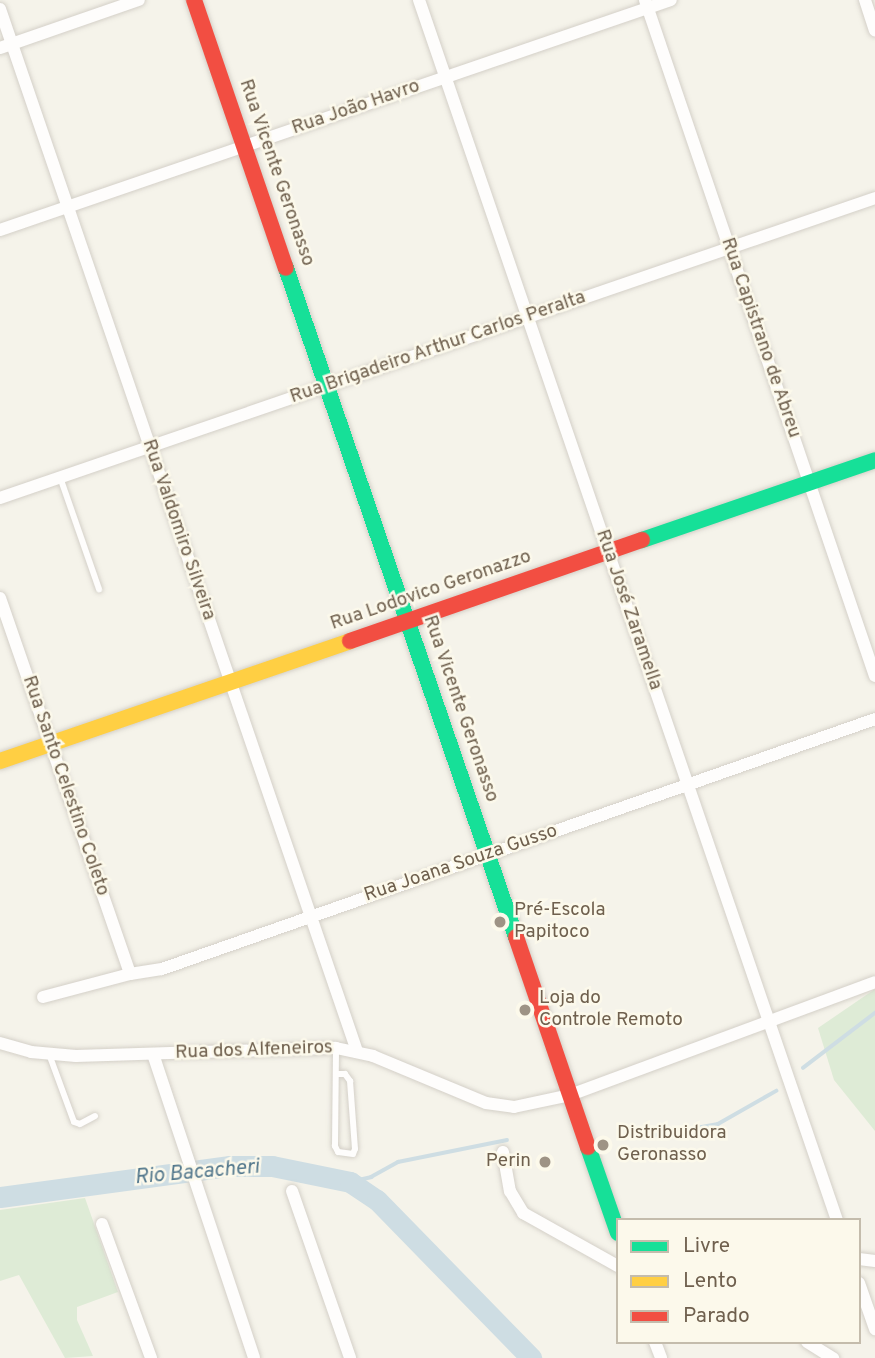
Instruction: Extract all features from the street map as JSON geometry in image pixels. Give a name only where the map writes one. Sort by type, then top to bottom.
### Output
[{"type":"street","points":[[6,46],[139,0]]},
{"type":"street","name":"Rua Vicente Geronasso","points":[[194,0],[616,1227]]},
{"type":"street","name":"Rua José Zaramella","points":[[419,0],[836,1218]]},
{"type":"street","name":"Rua João Havro","points":[[0,230],[445,78],[647,4],[671,0]]},
{"type":"street","points":[[865,0],[875,30]]},
{"type":"street","name":"Rua Capistrano de Abreu","points":[[647,4],[875,676]]},
{"type":"street","name":"Rua Valdomiro Silveira","points":[[0,9],[6,46],[68,207],[357,1051]]},
{"type":"street","name":"Rua Brigadeiro Arthur Carlos Peralta","points":[[0,498],[875,198]]},
{"type":"street","name":"Rua Lodovico Geronazzo","points":[[0,761],[875,460]]},
{"type":"street","name":"Rua Santo Celestino Coleto","points":[[0,598],[130,974]]},
{"type":"street","name":"Rua Joana Souza Gusso","points":[[43,997],[130,974],[162,969],[875,719]]},
{"type":"street","points":[[570,1095],[875,982]]},
{"type":"street","name":"Rua dos Alfeneiros","points":[[0,1043],[49,1055],[337,1048],[357,1051],[499,1107],[530,1105],[570,1095]]},
{"type":"street","points":[[152,1054],[254,1358]]},
{"type":"street","points":[[503,1152],[510,1191],[523,1213],[616,1265]]},
{"type":"street","points":[[292,1191],[350,1358]]},
{"type":"street","points":[[103,1224],[150,1358]]},
{"type":"street","points":[[861,1289],[875,1329]]},
{"type":"street","points":[[810,1344],[833,1358]]},
{"type":"lane","points":[[60,477],[99,589]]},
{"type":"lane","points":[[336,1074],[345,1074],[350,1081],[355,1149],[353,1154],[338,1152],[335,1146],[336,1074],[337,1048]]},
{"type":"lane","points":[[49,1055],[74,1122],[80,1124],[96,1116]]},
{"type":"green space","points":[[875,989],[875,1131],[834,1080],[818,1028]]},
{"type":"green space","points":[[85,1198],[118,1292],[77,1307],[77,1320],[93,1356],[65,1358],[19,1275],[0,1281],[0,1210]]},
{"type":"waterway","points":[[803,1068],[875,1013]]},
{"type":"waterway","points":[[652,1136],[718,1124],[776,1091]]},
{"type":"waterway","points":[[350,1182],[371,1177],[398,1162],[507,1140]]},
{"type":"waterway","name":"Rio Bacacheri","points":[[0,1197],[230,1166],[272,1166],[350,1182],[377,1200],[531,1358]]},
{"type":"traffic: fast","points":[[286,268],[516,937]]},
{"type":"traffic: fast","points":[[642,540],[875,460]]},
{"type":"traffic: fast","points":[[588,1147],[616,1227]]},
{"type":"traffic: slow","points":[[0,761],[350,641]]},
{"type":"traffic: jam","points":[[194,0],[286,268]]},
{"type":"traffic: jam","points":[[350,641],[642,540]]},
{"type":"traffic: jam","points":[[516,937],[588,1147]]},
{"type":"place","name":"Pré-Escola Papitoco","points":[[500,922]]},
{"type":"place","name":"Loja do Controle Remoto","points":[[525,1010]]},
{"type":"place","name":"Distribuidora Geronasso","points":[[603,1145]]},
{"type":"place","name":"Perin","points":[[545,1162]]}]
